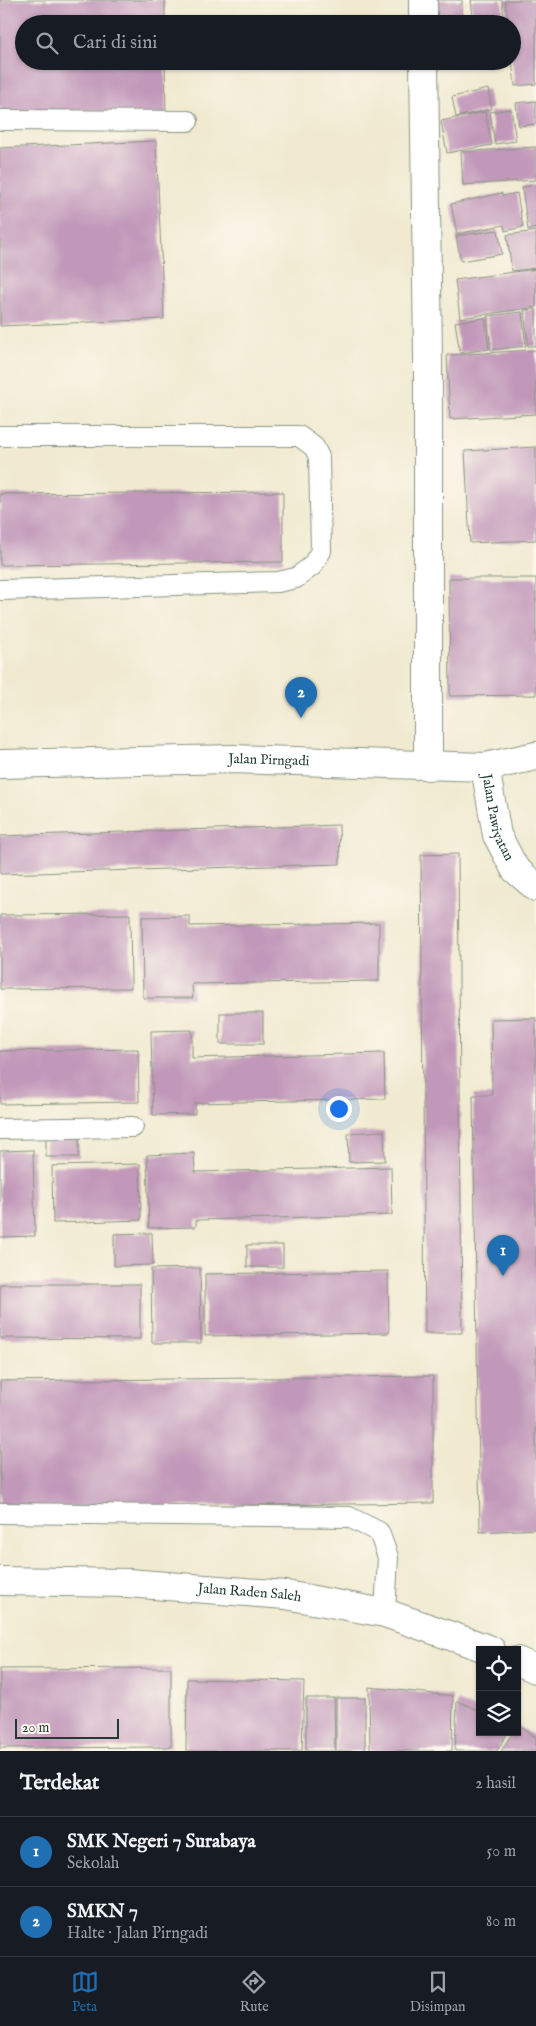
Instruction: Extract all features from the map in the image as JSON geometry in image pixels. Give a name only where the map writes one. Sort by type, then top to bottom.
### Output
[{"type":"street","points":[[423,0],[423,15]]},
{"type":"street","points":[[424,70],[428,356],[428,766]]},
{"type":"street","name":"Jalan Pirngadi","points":[[0,764],[233,759],[485,767],[536,756]]},
{"type":"street","name":"Jalan Pawiyatan","points":[[485,767],[497,835],[515,869],[536,888]]},
{"type":"street","name":"Jalan Raden Saleh","points":[[0,1581],[128,1583],[286,1595],[385,1613],[480,1646]]},
{"type":"street","points":[[521,1663],[536,1669]]},
{"type":"lane","points":[[0,120],[188,121]]},
{"type":"lane","points":[[0,436],[299,436],[314,447],[319,457],[321,551],[312,566],[296,578],[278,582],[0,590]]},
{"type":"lane","points":[[0,1129],[133,1127]]},
{"type":"lane","points":[[0,1513],[349,1517],[379,1532],[388,1557],[385,1613]]},
{"type":"building","points":[[0,0],[165,0],[165,15],[15,15],[15,70],[165,70],[166,115],[0,116]]},
{"type":"building","points":[[435,0],[462,0],[462,15],[436,15]]},
{"type":"building","points":[[471,0],[502,0],[504,15],[473,15]]},
{"type":"building","points":[[505,0],[536,0],[536,84],[515,86],[513,70],[521,70],[521,15],[507,15]]},
{"type":"building","points":[[488,89],[492,109],[456,117],[452,97]]},
{"type":"building","points":[[536,101],[536,124],[519,126],[516,103]]},
{"type":"building","points":[[511,109],[516,141],[495,144],[490,112]]},
{"type":"building","points":[[485,112],[492,145],[447,153],[441,121]]},
{"type":"building","points":[[156,141],[164,319],[0,326],[0,148]]},
{"type":"building","points":[[536,147],[536,180],[463,185],[461,152]]},
{"type":"building","points":[[536,185],[536,228],[528,230],[522,187]]},
{"type":"building","points":[[502,193],[502,196],[517,193],[523,227],[505,231],[504,225],[457,234],[451,204]]},
{"type":"building","points":[[498,230],[502,254],[461,261],[456,236]]},
{"type":"building","points":[[536,231],[536,268],[512,271],[507,235]]},
{"type":"building","points":[[536,269],[536,307],[460,318],[455,280]]},
{"type":"building","points":[[536,309],[536,346],[528,346],[524,310]]},
{"type":"building","points":[[522,312],[526,346],[491,350],[487,316]]},
{"type":"building","points":[[485,318],[489,349],[460,353],[455,322]]},
{"type":"building","points":[[536,350],[536,414],[450,419],[447,355]]},
{"type":"building","points":[[536,447],[536,540],[470,543],[465,451]]},
{"type":"building","points":[[283,492],[283,562],[0,565],[0,494]]},
{"type":"building","points":[[449,578],[536,578],[536,695],[450,696]]},
{"type":"building","points":[[339,825],[340,864],[0,874],[0,836]]},
{"type":"building","points":[[458,854],[462,1333],[425,1333],[421,855]]},
{"type":"building","points":[[130,914],[131,988],[0,989],[0,915]]},
{"type":"building","points":[[190,916],[190,926],[379,923],[379,981],[192,984],[193,998],[143,998],[142,917]]},
{"type":"building","points":[[220,1013],[263,1013],[263,1044],[220,1044]]},
{"type":"building","points":[[536,1018],[536,1529],[480,1532],[473,1095],[492,1095],[491,1019]]},
{"type":"building","points":[[192,1030],[192,1058],[384,1053],[385,1099],[195,1103],[195,1114],[153,1115],[151,1031]]},
{"type":"building","points":[[138,1049],[139,1102],[0,1104],[0,1051]]},
{"type":"building","points":[[79,1130],[79,1157],[46,1157],[46,1131]]},
{"type":"building","points":[[384,1131],[385,1161],[349,1162],[348,1133]]},
{"type":"building","points":[[33,1150],[35,1236],[0,1237],[0,1151]]},
{"type":"building","points":[[194,1153],[195,1172],[391,1167],[392,1215],[196,1220],[196,1227],[149,1228],[147,1155]]},
{"type":"building","points":[[140,1164],[141,1220],[53,1223],[52,1166]]},
{"type":"building","points":[[152,1233],[153,1265],[114,1266],[114,1234]]},
{"type":"building","points":[[247,1245],[283,1245],[283,1267],[247,1267]]},
{"type":"building","points":[[200,1268],[201,1343],[152,1343],[151,1269]]},
{"type":"building","points":[[388,1271],[389,1333],[205,1336],[205,1274]]},
{"type":"building","points":[[0,1284],[140,1284],[140,1339],[0,1338]]},
{"type":"building","points":[[433,1376],[433,1503],[0,1508],[0,1381]]},
{"type":"building","points":[[171,1668],[171,1747],[0,1748],[0,1669]]},
{"type":"building","points":[[187,1679],[304,1681],[302,1751],[186,1751]]},
{"type":"building","points":[[369,1687],[453,1696],[452,1751],[370,1751]]},
{"type":"building","points":[[306,1698],[334,1698],[335,1751],[306,1751]]},
{"type":"building","points":[[336,1698],[365,1698],[365,1751],[336,1751]]},
{"type":"building","points":[[457,1701],[476,1709],[476,1736],[506,1736],[497,1751],[455,1751]]},
{"type":"building","points":[[521,1728],[536,1737],[536,1751],[501,1751],[510,1736],[521,1736]]},
{"type":"place","name":"SMKN 7","points":[[301,718]]},
{"type":"place","name":"SMK Negeri 7 Surabaya","points":[[503,1276]]}]
